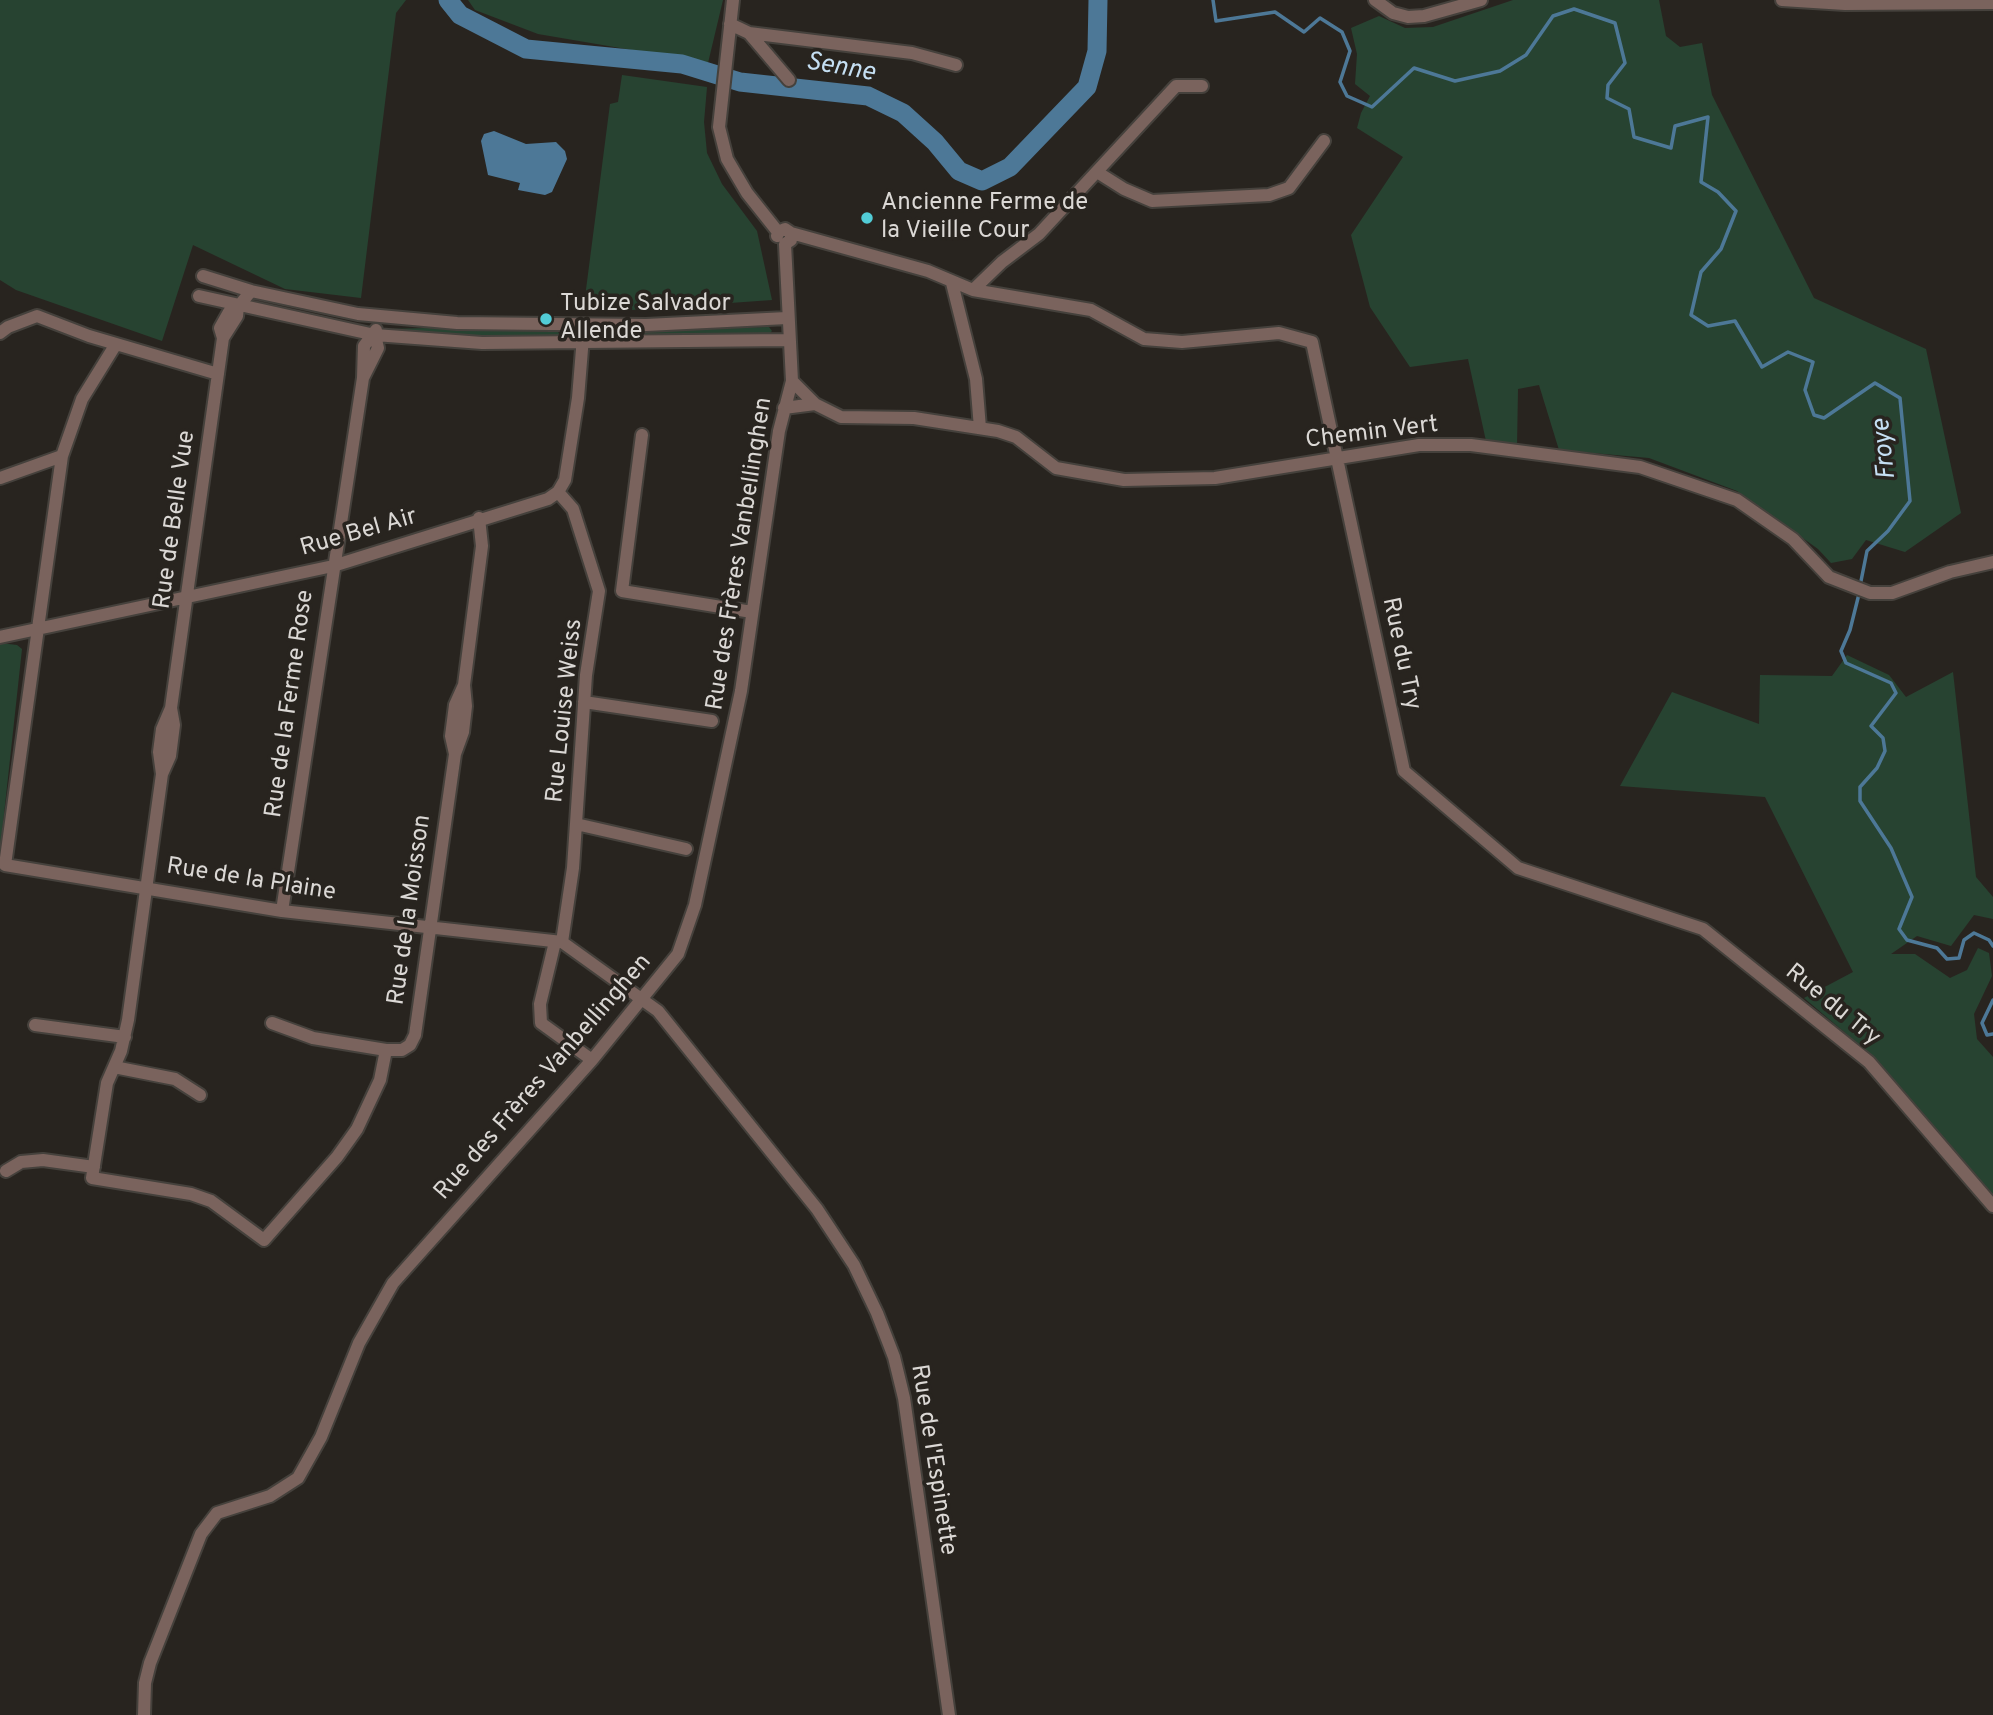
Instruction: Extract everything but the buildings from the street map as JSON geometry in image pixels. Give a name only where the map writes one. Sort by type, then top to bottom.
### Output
[{"type":"street","points":[[733,0],[720,92],[719,127],[727,159],[747,193],[785,236]]},
{"type":"street","points":[[1375,0],[1393,13],[1408,17],[1424,16],[1481,0]]},
{"type":"street","points":[[1783,0],[1845,4],[1993,3]]},
{"type":"street","points":[[730,24],[749,33],[912,53],[956,65]]},
{"type":"street","points":[[749,33],[789,80]]},
{"type":"street","points":[[973,290],[1002,262],[1039,234],[1176,86],[1202,86]]},
{"type":"street","points":[[1097,172],[1124,190],[1152,201],[1269,195],[1289,188],[1324,141]]},
{"type":"street","name":"Rue du Try","points":[[785,236],[928,271],[973,290],[1091,310],[1144,339],[1182,342],[1279,333],[1312,342],[1404,771],[1518,867],[1703,929],[1869,1062],[1993,1206]]},
{"type":"street","name":"Rue des Frères Vanbellinghen","points":[[144,1715],[145,1683],[150,1663],[201,1534],[217,1513],[270,1496],[298,1478],[321,1437],[359,1343],[393,1283],[592,1060],[678,954],[689,927],[738,703],[784,408],[792,380],[785,236]]},
{"type":"street","points":[[203,276],[251,291],[381,318],[457,323],[646,325],[787,318]]},
{"type":"street","points":[[952,283],[976,379],[980,428]]},
{"type":"street","name":"Rue de Belle Vue","points":[[93,1173],[107,1083],[125,1037],[162,774],[159,752],[162,729],[171,708],[223,338],[237,316],[238,307],[251,291]]},
{"type":"street","points":[[199,296],[238,307],[375,335],[481,343],[788,340]]},
{"type":"street","points":[[0,333],[8,327],[37,316],[116,344],[218,374]]},
{"type":"street","name":"Rue de la Ferme Rose","points":[[282,911],[363,378],[364,346],[375,335],[381,318]]},
{"type":"street","points":[[558,492],[565,480],[579,398],[584,325]]},
{"type":"street","points":[[37,630],[62,456],[82,398],[116,344]]},
{"type":"street","name":"Chemin Vert","points":[[792,380],[815,404],[841,417],[914,418],[980,428],[1016,437],[1056,468],[1124,480],[1215,478],[1419,446],[1471,445],[1640,467],[1737,499],[1793,539],[1829,577],[1870,593],[1892,593],[1950,572],[1993,562]]},
{"type":"street","name":"Chemin Vert","points":[[784,408],[815,404]]},
{"type":"street","points":[[642,435],[622,591],[752,612]]},
{"type":"street","points":[[0,478],[62,456]]},
{"type":"street","name":"Rue Bel Air","points":[[0,638],[333,566],[479,518],[548,499],[558,492]]},
{"type":"street","name":"Rue Louise Weiss","points":[[558,492],[573,509],[598,591],[584,702],[576,824],[559,942],[540,1004],[541,1023],[592,1060]]},
{"type":"street","name":"Rue de la Moisson","points":[[386,1049],[402,1050],[410,1045],[415,1035],[455,754],[451,736],[464,685],[482,546],[479,518]]},
{"type":"street","name":"Rue de la Plaine","points":[[37,630],[5,864],[282,911],[559,942]]},
{"type":"street","points":[[584,702],[712,721]]},
{"type":"street","points":[[576,824],[686,849]]},
{"type":"street","name":"Rue de l'Espinette","points":[[559,942],[658,1011],[817,1209],[854,1265],[894,1357],[904,1398],[949,1715]]},
{"type":"street","points":[[6,1171],[21,1162],[43,1160],[211,1200],[264,1240],[337,1157],[357,1129],[380,1080],[386,1049],[313,1038],[272,1023]]},
{"type":"street","points":[[35,1025],[125,1037]]},
{"type":"street","points":[[114,1067],[175,1079],[200,1095]]},
{"type":"green space","points":[[0,0],[406,0],[396,13],[361,298],[285,289],[193,245],[162,341],[16,290],[0,280]]},
{"type":"green space","points":[[468,0],[723,0],[708,63],[538,34],[475,10]]},
{"type":"green space","points":[[1513,0],[1659,0],[1666,36],[1680,47],[1702,43],[1712,95],[1814,298],[1926,349],[1961,513],[1905,552],[1866,540],[1852,559],[1831,563],[1818,549],[1737,491],[1649,458],[1559,450],[1539,385],[1518,389],[1517,446],[1486,441],[1468,359],[1410,367],[1370,307],[1351,235],[1403,157],[1357,128],[1370,96],[1355,84],[1357,54],[1351,28],[1379,16],[1405,28],[1433,27]]},
{"type":"green space","points":[[622,75],[707,87],[704,122],[707,153],[722,184],[757,231],[772,300],[603,312],[584,305],[610,104],[618,102]]},
{"type":"green space","points":[[769,327],[772,331],[769,334],[599,338],[632,335],[646,329]]},
{"type":"green space","points":[[386,329],[558,332],[561,336],[473,339],[384,333]]},
{"type":"green space","points":[[0,643],[17,645],[22,649],[0,851]]},
{"type":"green space","points":[[1847,655],[1889,675],[1906,697],[1953,672],[1976,877],[1993,897],[1993,919],[1974,915],[1951,946],[1917,936],[1891,954],[1915,954],[1950,978],[1967,970],[1978,948],[1989,953],[1992,976],[1974,1014],[1977,1039],[1993,1057],[1993,1196],[1870,1054],[1804,998],[1853,972],[1765,797],[1620,786],[1672,692],[1759,724],[1760,675],[1832,676]]},
{"type":"water","points":[[494,131],[526,144],[556,142],[565,151],[567,159],[552,192],[545,195],[518,190],[520,183],[488,175],[481,141],[484,134]]},
{"type":"waterway","name":"Senne","points":[[448,0],[460,15],[526,49],[682,64],[740,82],[868,96],[903,113],[935,142],[959,171],[982,181],[1010,167],[1087,87],[1097,51],[1098,0]]},
{"type":"waterway","name":"Froye","points":[[1213,0],[1216,21],[1275,12],[1304,32],[1320,18],[1342,32],[1350,51],[1340,82],[1347,96],[1372,107],[1414,68],[1455,81],[1500,71],[1526,55],[1553,16],[1574,9],[1615,23],[1625,63],[1608,85],[1607,98],[1629,109],[1634,137],[1671,148],[1675,126],[1708,117],[1701,182],[1718,192],[1736,211],[1721,249],[1701,272],[1691,315],[1708,326],[1735,321],[1762,367],[1788,352],[1813,362],[1805,390],[1814,415],[1824,418],[1875,383],[1900,398],[1910,501],[1888,531],[1867,551],[1860,586]]},
{"type":"waterway","name":"Froye","points":[[1859,594],[1850,630],[1841,651],[1846,663],[1891,683],[1896,693],[1871,726],[1883,738],[1885,751],[1877,768],[1860,787],[1860,801],[1891,848],[1912,897],[1899,929],[1907,940],[1937,948],[1947,959],[1959,958],[1964,940],[1974,933],[1989,940],[1993,946]]},
{"type":"waterway","name":"Froye","points":[[1993,1000],[1982,1023],[1987,1035],[1993,1034]]},
{"type":"place","name":"Ancienne Ferme de la Vieille Cour","points":[[867,218]]},
{"type":"place","name":"Tubize Salvador Allende","points":[[546,319]]}]
